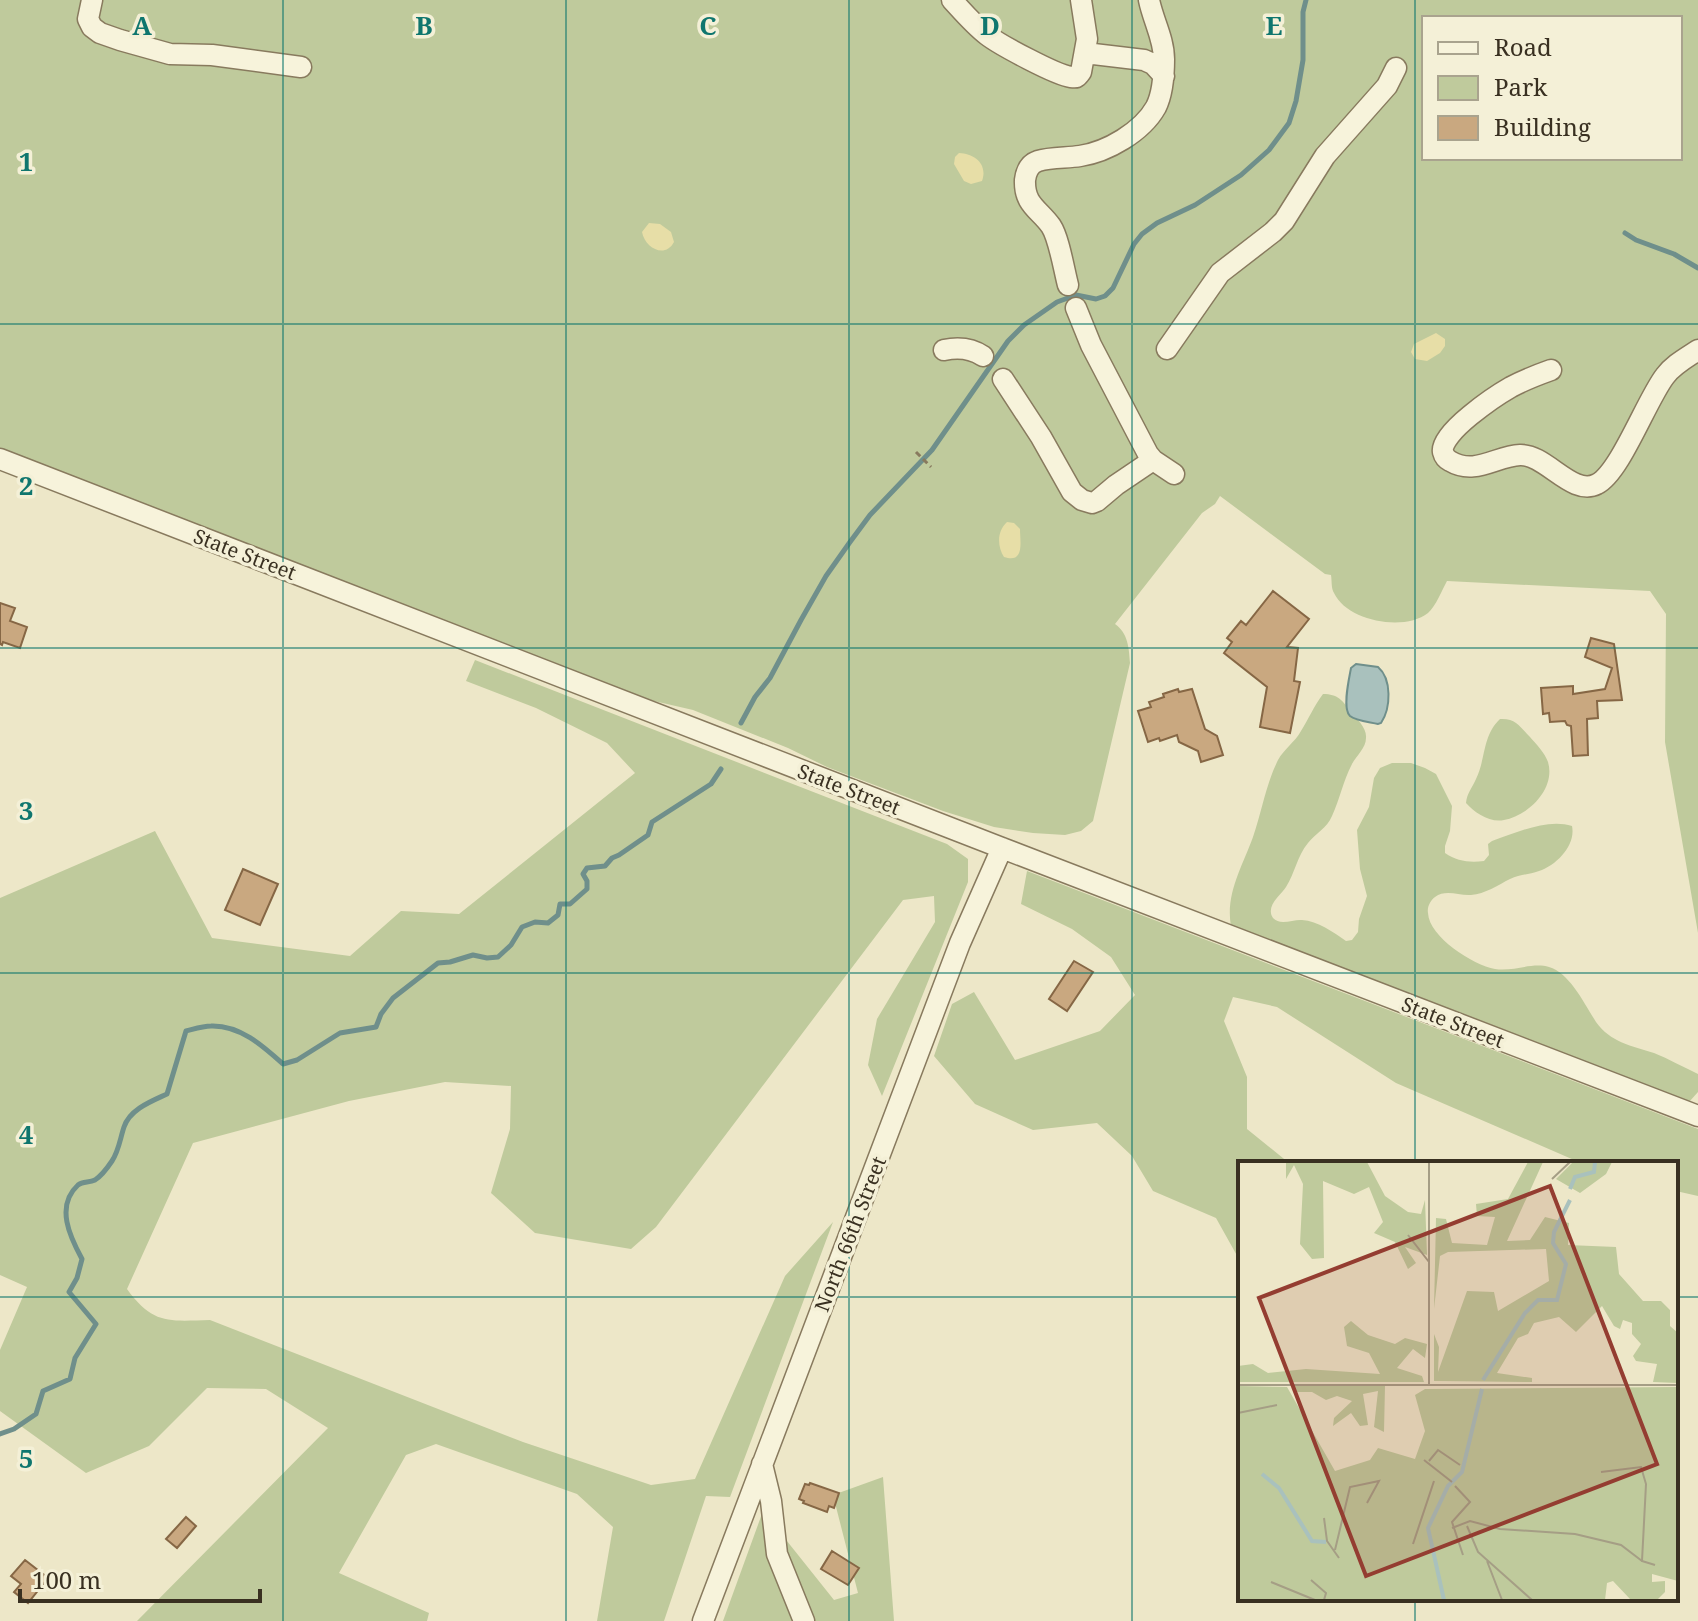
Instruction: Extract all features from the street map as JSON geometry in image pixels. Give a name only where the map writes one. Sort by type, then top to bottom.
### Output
[{"type":"street","points":[[92,0],[88,19],[92,27],[120,40],[170,54],[212,55],[301,67]]},
{"type":"street","points":[[952,0],[990,38],[1070,77],[1078,77],[1081,72],[1086,46],[1081,0]]},
{"type":"street","points":[[1068,285],[1054,231],[1027,199],[1027,170],[1039,161],[1091,154],[1124,138],[1155,108],[1164,76],[1164,51],[1149,0]]},
{"type":"street","points":[[1086,46],[1145,47],[1158,31]]},
{"type":"street","points":[[1086,46],[1144,60],[1153,64],[1164,76]]},
{"type":"street","points":[[1167,349],[1220,273],[1284,221],[1325,156],[1387,86],[1396,68]]},
{"type":"street","points":[[1076,308],[1091,345],[1148,454],[1174,474]]},
{"type":"street","points":[[944,350],[966,349],[983,356]]},
{"type":"street","points":[[1551,370],[1503,391],[1459,426],[1443,445],[1446,458],[1473,467],[1526,455],[1576,484],[1597,484],[1616,464],[1667,374],[1698,350]]},
{"type":"street","points":[[1003,379],[1072,492],[1082,500],[1097,501],[1153,460]]},
{"type":"street","name":"State Street","points":[[0,459],[1698,1116]]},
{"type":"street","name":"North 66th Street","points":[[703,1621],[960,943],[1002,848]]},
{"type":"street","points":[[762,1464],[771,1501],[777,1554],[804,1621]]},
{"type":"path","points":[[916,452],[931,467]]},
{"type":"green space","points":[[0,0],[1698,0],[1698,933],[1665,742],[1666,614],[1650,591],[1447,581],[1428,613],[1418,619],[1377,621],[1351,611],[1333,591],[1331,575],[1325,574],[1220,496],[1202,513],[1115,624],[1125,636],[1130,663],[1093,821],[1081,831],[1065,835],[994,827],[943,811],[827,767],[693,710],[654,701],[510,649],[0,452]]},
{"type":"green space","points":[[475,660],[947,844],[968,859],[968,882],[882,1096],[868,1065],[877,1019],[935,922],[934,896],[903,900],[656,1227],[631,1249],[535,1233],[491,1193],[510,1129],[511,1086],[445,1082],[349,1101],[193,1143],[127,1289],[136,1301],[154,1315],[183,1321],[210,1320],[523,1442],[651,1485],[695,1479],[785,1276],[833,1222],[730,1497],[706,1496],[664,1621],[597,1621],[613,1527],[577,1494],[436,1444],[406,1455],[339,1573],[429,1613],[427,1621],[137,1621],[328,1428],[266,1389],[207,1388],[149,1446],[86,1473],[0,1411],[0,1350],[27,1287],[0,1275],[0,898],[155,831],[212,938],[350,956],[401,911],[459,914],[635,773],[607,743],[536,708],[466,681]]},
{"type":"green space","points":[[1323,694],[1336,697],[1345,704],[1363,727],[1366,742],[1349,770],[1330,820],[1304,848],[1289,882],[1272,905],[1273,918],[1279,922],[1314,922],[1346,941],[1352,940],[1358,932],[1367,896],[1360,869],[1357,830],[1369,807],[1374,778],[1380,768],[1392,763],[1411,763],[1436,774],[1452,806],[1445,853],[1459,860],[1484,861],[1489,855],[1488,844],[1492,841],[1532,828],[1552,824],[1572,826],[1568,847],[1552,864],[1481,893],[1439,895],[1428,906],[1430,922],[1444,940],[1464,956],[1486,966],[1502,970],[1543,966],[1557,970],[1608,1034],[1698,1074],[1698,1092],[1689,1102],[1231,926],[1233,891],[1274,769]]},
{"type":"green space","points":[[1500,719],[1514,722],[1538,746],[1548,762],[1549,772],[1544,791],[1531,807],[1499,821],[1483,816],[1466,803],[1487,740]]},
{"type":"green space","points":[[1027,871],[1698,1129],[1698,1196],[1678,1191],[1678,1161],[1576,1161],[1396,1083],[1277,1007],[1233,997],[1224,1021],[1247,1077],[1247,1129],[1287,1161],[1238,1161],[1238,1257],[1216,1218],[1153,1191],[1132,1156],[1097,1123],[1033,1130],[975,1104],[934,1056],[952,1004],[974,992],[1015,1060],[1100,1031],[1135,995],[1111,957],[1072,929],[1021,904]]},
{"type":"green space","points":[[883,1477],[894,1621],[723,1621],[763,1511],[834,1600],[858,1593],[833,1495]]},
{"type":"sand","points":[[959,153],[979,161],[983,170],[982,181],[971,184],[964,181],[954,164]]},
{"type":"sand","points":[[649,223],[660,224],[671,232],[674,242],[666,250],[661,251],[647,243],[642,232]]},
{"type":"sand","points":[[1436,333],[1445,339],[1440,353],[1427,361],[1415,359],[1411,352],[1414,344]]},
{"type":"sand","points":[[1007,522],[1014,523],[1020,529],[1020,550],[1018,555],[1011,558],[1004,557],[999,543],[1001,530]]},
{"type":"water","points":[[1356,664],[1378,667],[1386,679],[1388,702],[1381,723],[1356,719],[1348,712],[1349,679],[1351,668]]},
{"type":"building","points":[[1273,591],[1309,619],[1287,647],[1298,648],[1294,681],[1300,682],[1290,733],[1260,727],[1267,687],[1224,653],[1232,642],[1227,638],[1241,621],[1246,625]]},
{"type":"building","points":[[0,603],[15,608],[10,621],[27,627],[20,648],[3,642],[0,644]]},
{"type":"building","points":[[1591,638],[1614,644],[1622,700],[1597,701],[1598,718],[1587,719],[1588,755],[1573,756],[1571,726],[1565,721],[1550,722],[1549,713],[1543,714],[1541,688],[1573,686],[1573,694],[1605,689],[1612,668],[1585,657]]},
{"type":"building","points":[[1178,689],[1179,692],[1192,689],[1205,729],[1217,736],[1223,755],[1201,762],[1198,751],[1179,742],[1177,735],[1148,742],[1138,711],[1151,707],[1149,702],[1164,697],[1163,694]]},
{"type":"building","points":[[243,869],[278,884],[260,925],[225,910]]},
{"type":"building","points":[[1074,961],[1093,972],[1067,1011],[1049,999]]},
{"type":"building","points":[[805,1484],[839,1493],[834,1508],[829,1506],[827,1512],[799,1499]]},
{"type":"building","points":[[186,1517],[196,1526],[177,1548],[166,1539]]},
{"type":"building","points":[[832,1551],[859,1568],[848,1585],[821,1569]]},
{"type":"building","points":[[25,1560],[48,1578],[28,1603],[14,1592],[21,1584],[11,1576]]},
{"type":"waterway","points":[[741,723],[770,678],[826,576],[870,515],[932,450],[1008,341],[1024,325],[1057,302],[1076,295],[1096,299],[1105,296],[1113,288],[1142,234],[1241,175],[1269,150],[1289,123],[1296,101],[1303,60],[1306,0]]},
{"type":"waterway","points":[[1625,233],[1698,268]]},
{"type":"waterway","points":[[0,1434],[14,1429],[36,1414],[43,1391],[70,1379],[75,1358],[96,1324],[69,1292],[82,1259],[69,1231],[67,1202],[78,1185],[95,1180],[108,1166],[131,1115],[167,1094],[186,1031],[208,1026],[232,1029],[259,1044],[283,1064],[297,1060],[340,1033],[376,1027],[393,998],[438,963],[473,955],[498,957],[511,945],[522,927],[535,922],[548,923],[558,915],[560,904],[570,904],[587,889],[583,874],[587,868],[605,866],[648,835],[652,822],[711,784],[721,769]]}]
